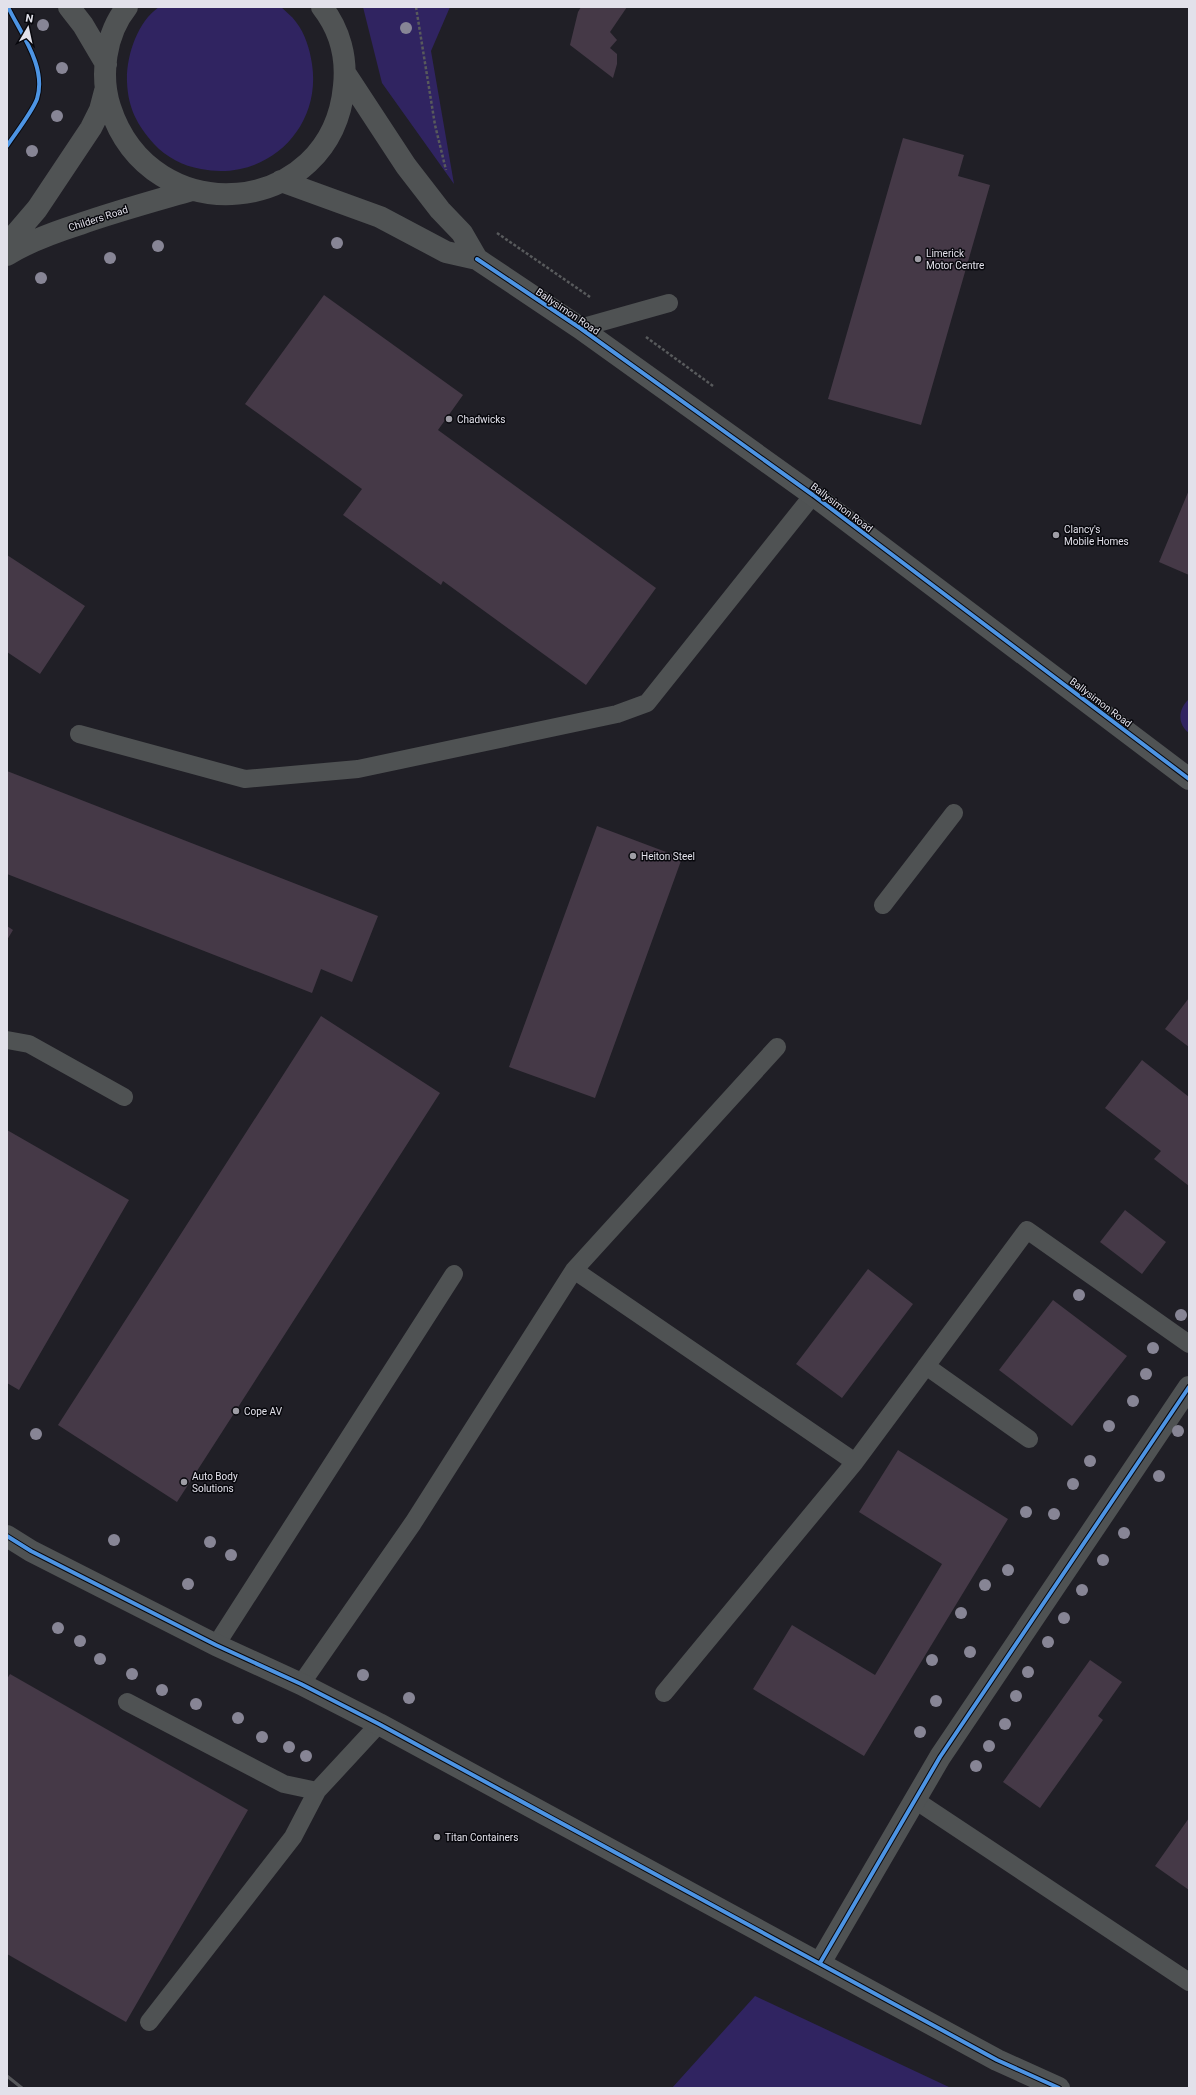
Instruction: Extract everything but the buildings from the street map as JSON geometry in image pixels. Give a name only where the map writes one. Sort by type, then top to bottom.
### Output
[{"type":"main road","points":[[69,7],[83,25],[106,64]]},
{"type":"main road","points":[[7,244],[37,209],[91,128],[100,110],[105,91],[106,64],[111,37],[127,7]]},
{"type":"main road","points":[[105,91],[116,125],[129,147],[147,166],[168,180],[192,190],[214,194],[237,194],[260,190],[281,181],[303,166],[325,141],[335,124],[343,100],[345,73],[341,44],[327,10]]},
{"type":"main road","name":"Ballysimon Road","points":[[345,73],[406,166],[440,210],[462,233],[477,259]]},
{"type":"main road","name":"Ballysimon Road","points":[[281,181],[380,217],[446,252],[477,259],[580,328],[813,494],[1189,779]]},
{"type":"main road","name":"Childers Road","points":[[7,256],[20,247],[52,233],[144,203],[192,190]]},
{"type":"street","points":[[820,1963],[940,1757],[1189,1386]]},
{"type":"street","points":[[7,1536],[31,1551],[216,1645],[301,1684],[379,1724],[997,2060],[1059,2088]]},
{"type":"lane","points":[[580,328],[669,303]]},
{"type":"lane","points":[[79,734],[245,778],[358,769],[617,714],[647,703],[813,494]]},
{"type":"lane","points":[[883,905],[954,813]]},
{"type":"lane","points":[[7,1040],[29,1044],[124,1097]]},
{"type":"lane","points":[[301,1684],[412,1523],[574,1270],[777,1047]]},
{"type":"lane","points":[[664,1693],[855,1462],[1027,1230],[1189,1344]]},
{"type":"lane","points":[[574,1270],[855,1462]]},
{"type":"lane","points":[[216,1645],[454,1274]]},
{"type":"lane","points":[[926,1366],[1029,1439]]},
{"type":"lane","points":[[128,1702],[284,1784],[317,1791]]},
{"type":"lane","points":[[148,2022],[293,1837],[317,1791],[379,1724]]},
{"type":"lane","points":[[915,1800],[1189,1982]]},
{"type":"path","points":[[416,7],[435,125],[450,189],[440,210]]},
{"type":"shaded area","points":[[159,7],[281,7],[293,18],[302,31],[308,47],[312,64],[313,88],[308,110],[298,129],[285,146],[267,159],[247,167],[225,171],[201,169],[188,166],[169,157],[154,144],[134,116],[129,100],[127,72],[128,62],[134,41],[145,22]]},
{"type":"shaded area","points":[[363,7],[450,7],[431,51],[454,184],[382,83]]},
{"type":"shaded area","points":[[1189,699],[1189,733],[1182,725],[1180,716],[1185,703]]},
{"type":"shaded area","points":[[755,1996],[951,2088],[672,2088]]},
{"type":"railway","points":[[7,2076],[22,2088]]},
{"type":"cycle path","points":[[7,146],[35,104],[39,87],[39,75],[36,63],[26,40],[8,7]]},
{"type":"cycle path","points":[[477,259],[580,328],[813,495],[1189,779]]},
{"type":"cycle path","points":[[820,1963],[940,1757],[1189,1387]]},
{"type":"cycle path","points":[[7,1536],[31,1551],[216,1645],[301,1684],[379,1724],[997,2060],[1059,2088]]},
{"type":"place","name":"Limerick Motor Centre","points":[[918,259]]},
{"type":"place","name":"Chadwicks","points":[[449,419]]},
{"type":"place","name":"Clancy's Mobile Homes","points":[[1056,535]]},
{"type":"place","name":"Heiton Steel","points":[[633,856]]},
{"type":"place","name":"Cope AV","points":[[236,1411]]},
{"type":"place","name":"Auto Body Solutions","points":[[184,1482]]},
{"type":"place","name":"Titan Containers","points":[[437,1837]]}]
